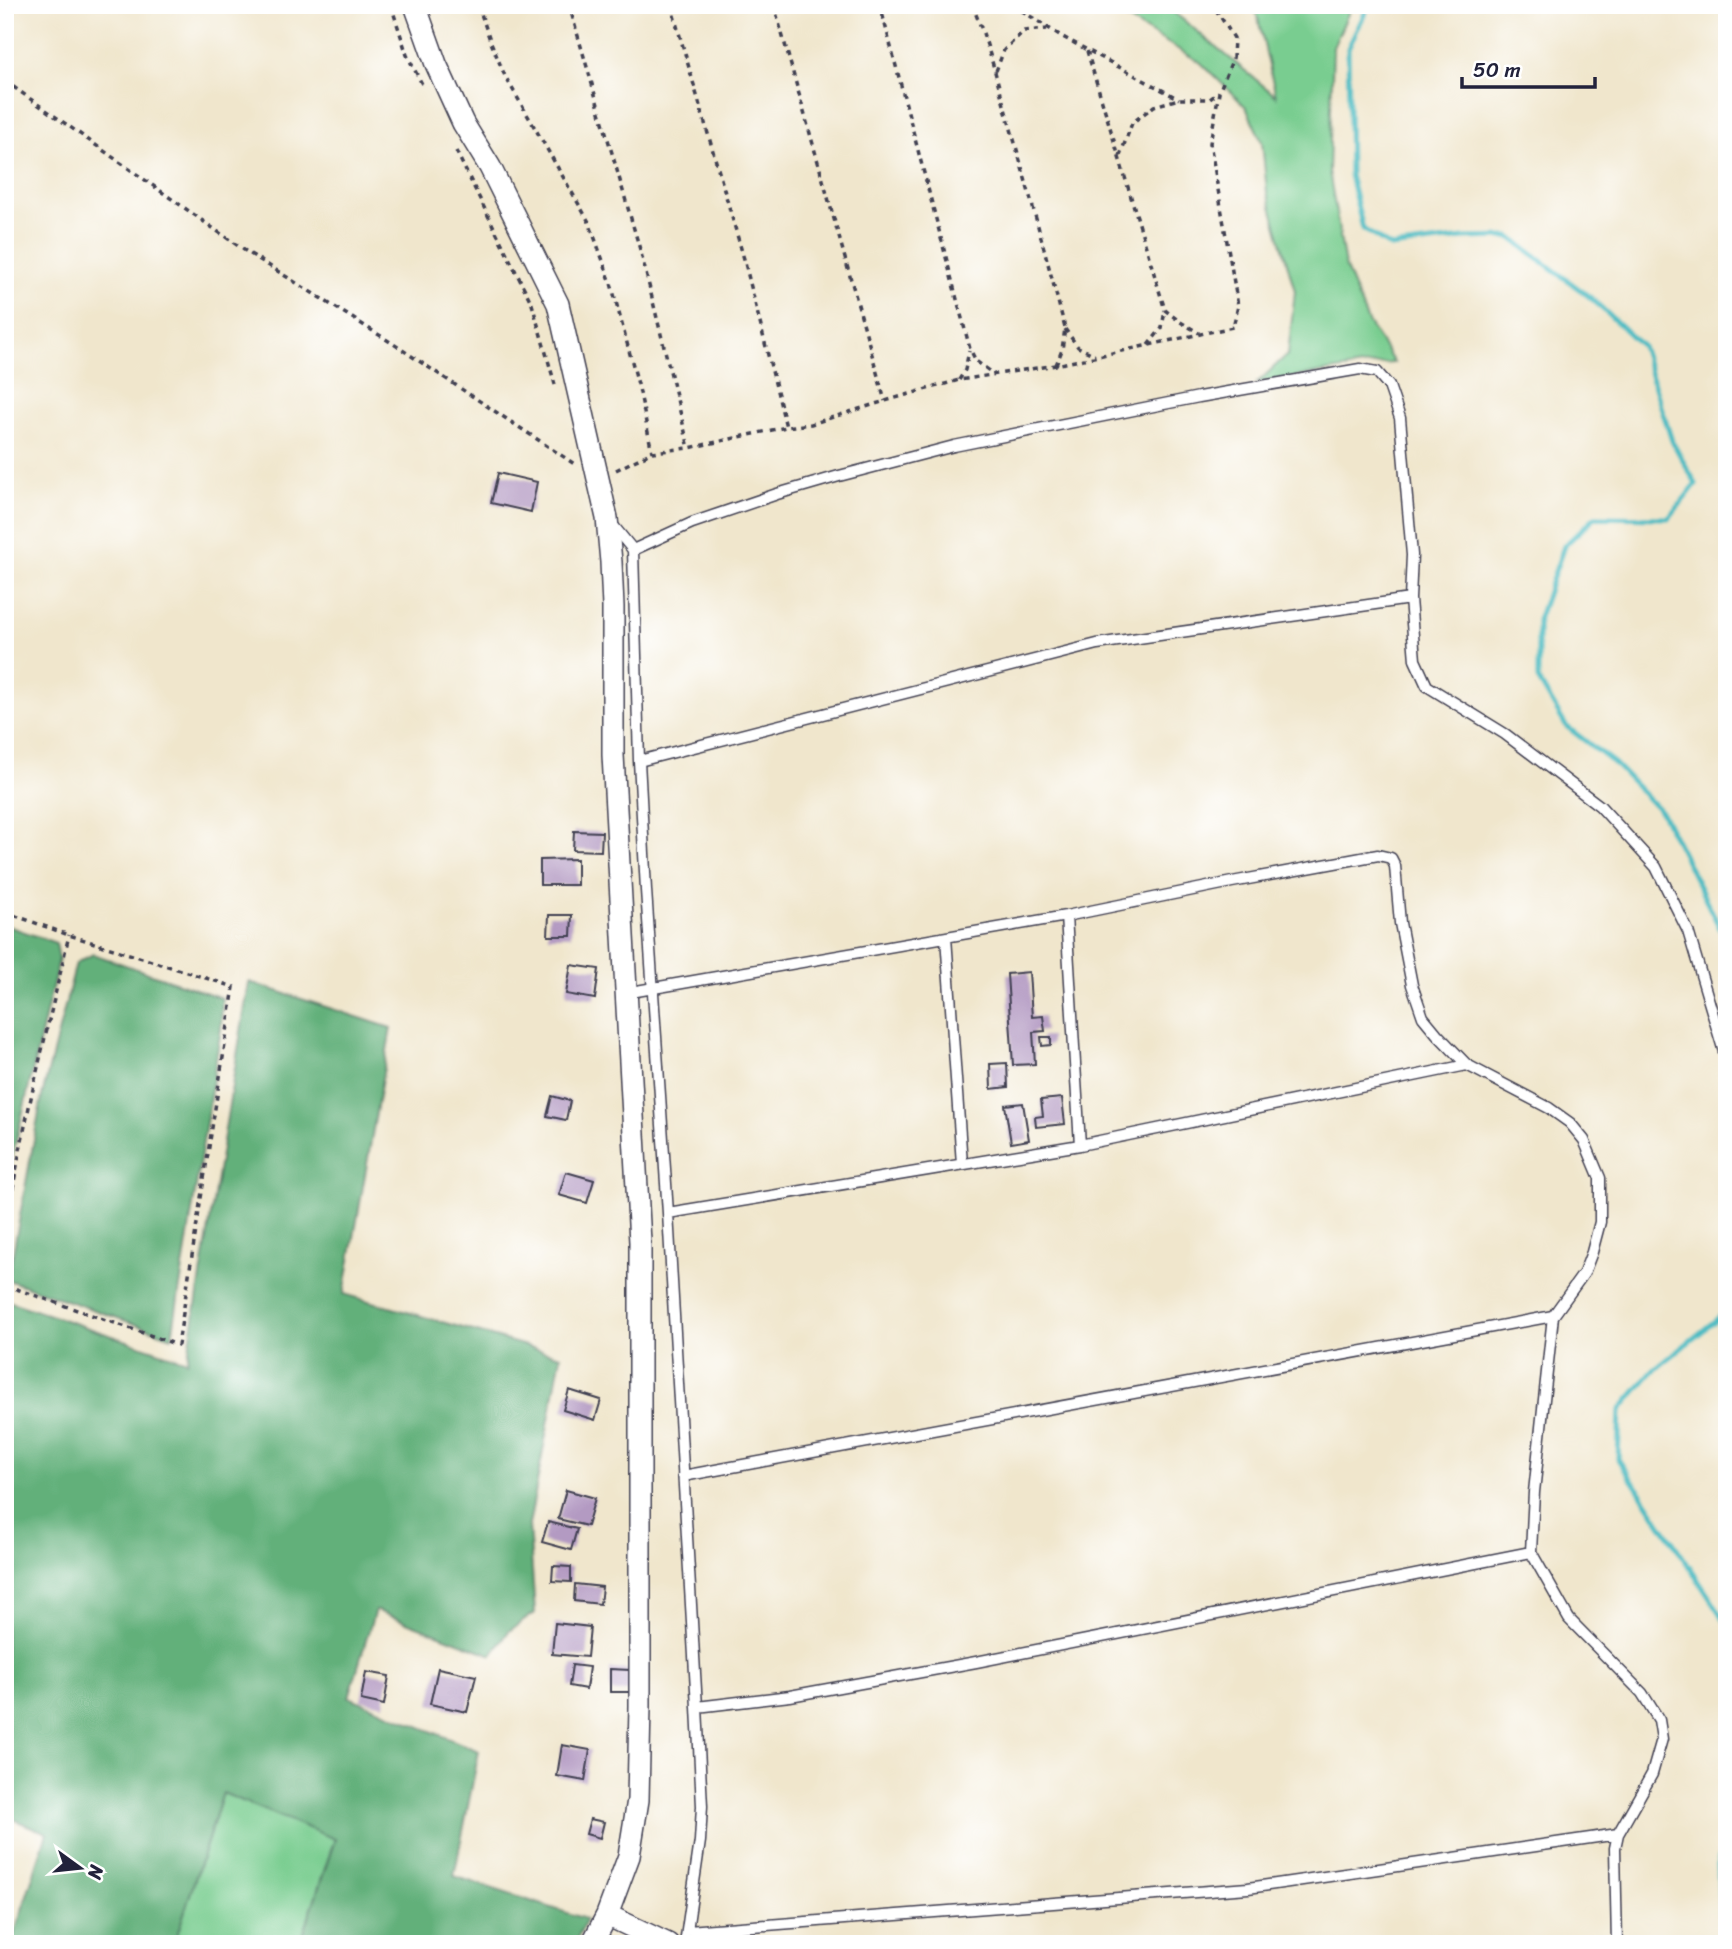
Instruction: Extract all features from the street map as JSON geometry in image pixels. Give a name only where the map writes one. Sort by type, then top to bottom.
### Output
[{"type":"street","points":[[415,5],[436,64],[463,123],[490,167],[558,304],[607,518],[613,607],[613,755],[640,1242],[639,1719],[638,1800],[629,1856],[593,1944]]},
{"type":"street","points":[[607,1915],[668,1944]]},
{"type":"lane","points":[[633,550],[692,523],[777,494],[954,446],[1199,397],[1360,369],[1377,372],[1389,386],[1400,418],[1412,555],[1410,599],[1415,660],[1427,686],[1504,734],[1600,806],[1656,867],[1688,931],[1727,1062]]},
{"type":"lane","points":[[607,518],[633,550],[639,761],[697,1707],[702,1806],[700,1841],[685,1944]]},
{"type":"lane","points":[[639,761],[1097,644],[1410,599]]},
{"type":"lane","points":[[625,993],[1066,916],[1378,855],[1391,858],[1395,866],[1400,923],[1412,985],[1423,1017],[1467,1065],[1549,1108],[1570,1123],[1584,1140],[1600,1178],[1600,1222],[1592,1252],[1584,1273],[1553,1316],[1534,1492],[1531,1552],[1569,1619],[1642,1693],[1659,1720],[1662,1740],[1652,1774],[1618,1834],[1615,1848],[1617,1944]]},
{"type":"lane","points":[[1066,916],[1080,1145]]},
{"type":"lane","points":[[946,937],[962,1164]]},
{"type":"lane","points":[[668,1213],[1080,1145],[1467,1065]]},
{"type":"lane","points":[[683,1476],[1553,1316]]},
{"type":"lane","points":[[697,1707],[790,1696],[976,1662],[1531,1552]]},
{"type":"lane","points":[[688,1931],[1248,1888],[1618,1834]]},
{"type":"path","points":[[391,5],[407,55],[426,92]]},
{"type":"path","points":[[478,5],[505,76],[589,222],[611,283],[639,388],[652,452]]},
{"type":"path","points":[[569,5],[641,253],[689,448]]},
{"type":"path","points":[[671,5],[744,260],[786,427]]},
{"type":"path","points":[[774,5],[885,401]]},
{"type":"path","points":[[880,5],[970,349],[976,361],[995,375]]},
{"type":"path","points":[[972,5],[995,72],[1065,328],[1078,347],[1097,356]]},
{"type":"path","points":[[1013,5],[1087,51],[1179,99]]},
{"type":"path","points":[[597,478],[652,452],[689,448],[811,424],[959,380],[1056,366],[1233,327],[1238,306],[1210,143],[1219,92],[1233,58],[1234,38],[1213,5]]},
{"type":"path","points":[[995,72],[1004,50],[1024,31],[1049,29]]},
{"type":"path","points":[[1087,51],[1165,310],[1162,328],[1148,345]]},
{"type":"path","points":[[5,81],[244,250],[392,343],[577,466],[573,452]]},
{"type":"path","points":[[1120,156],[1132,123],[1154,106],[1179,99],[1210,99],[1219,92]]},
{"type":"path","points":[[450,141],[532,304],[558,398]]},
{"type":"path","points":[[1165,310],[1201,334]]},
{"type":"path","points":[[1056,366],[1062,350],[1065,328]]},
{"type":"path","points":[[959,380],[965,370],[970,349]]},
{"type":"path","points":[[5,912],[234,987],[178,1345],[5,1285]]},
{"type":"path","points":[[5,1239],[23,1133],[69,935]]},
{"type":"green space","points":[[1103,5],[1165,5],[1276,96],[1253,5],[1352,5],[1333,47],[1329,171],[1345,266],[1368,322],[1394,363],[1257,383],[1288,354],[1295,291],[1267,192],[1262,142],[1246,107],[1200,62]]},
{"type":"green space","points":[[5,925],[56,943],[59,959],[5,1198]]},
{"type":"green space","points":[[93,954],[222,998],[221,1029],[172,1337],[8,1280],[42,1096],[76,963]]},
{"type":"green space","points":[[249,982],[391,1028],[344,1294],[561,1356],[529,1525],[535,1613],[509,1631],[492,1655],[375,1610],[349,1697],[479,1751],[454,1876],[586,1919],[575,1944],[300,1944],[335,1839],[223,1793],[174,1944],[11,1944],[47,1833],[5,1816],[5,1300],[187,1361]]},
{"type":"green space","points":[[223,1793],[335,1838],[300,1944],[174,1944]]},
{"type":"building","points":[[498,473],[537,482],[531,512],[491,503]]},
{"type":"building","points":[[574,831],[602,832],[601,851],[573,850]]},
{"type":"building","points":[[577,859],[577,885],[540,885],[540,860]]},
{"type":"building","points":[[549,915],[572,915],[571,936],[548,936]]},
{"type":"building","points":[[571,965],[599,969],[595,999],[566,994]]},
{"type":"building","points":[[1029,972],[1032,1017],[1043,1016],[1045,1031],[1033,1032],[1035,1064],[1013,1065],[1007,974]]},
{"type":"building","points":[[1041,1037],[1051,1037],[1051,1045],[1042,1046]]},
{"type":"building","points":[[1007,1063],[1008,1087],[991,1089],[990,1064]]},
{"type":"building","points":[[552,1096],[570,1101],[566,1120],[547,1116]]},
{"type":"building","points":[[1062,1098],[1065,1124],[1036,1127],[1035,1117],[1043,1116],[1041,1100]]},
{"type":"building","points":[[1023,1103],[1029,1140],[1011,1143],[1005,1105]]},
{"type":"building","points":[[566,1172],[594,1180],[587,1203],[559,1195]]},
{"type":"building","points":[[569,1390],[601,1400],[595,1420],[563,1410]]},
{"type":"building","points":[[566,1490],[595,1498],[587,1526],[558,1519]]},
{"type":"building","points":[[548,1522],[577,1529],[571,1550],[542,1542]]},
{"type":"building","points":[[553,1566],[571,1567],[571,1582],[552,1581]]},
{"type":"building","points":[[575,1584],[602,1587],[600,1604],[574,1601]]},
{"type":"building","points":[[555,1623],[590,1627],[587,1657],[552,1654]]},
{"type":"building","points":[[572,1665],[589,1667],[586,1689],[569,1686]]},
{"type":"building","points":[[438,1668],[476,1676],[467,1712],[430,1704]]},
{"type":"building","points":[[610,1669],[630,1670],[630,1692],[610,1692]]},
{"type":"building","points":[[366,1672],[389,1676],[384,1705],[361,1700]]},
{"type":"building","points":[[562,1745],[590,1750],[585,1781],[557,1776]]},
{"type":"building","points":[[590,1819],[604,1822],[600,1838],[586,1834]]},
{"type":"waterway","points":[[1369,5],[1348,48],[1350,175],[1363,229],[1391,247],[1464,238],[1510,237],[1591,298],[1642,346],[1672,441],[1696,484],[1669,518],[1595,517],[1564,546],[1538,620],[1538,679],[1566,726],[1615,764],[1662,813],[1727,945]]},
{"type":"waterway","points":[[1727,1311],[1653,1371],[1620,1410],[1618,1459],[1727,1624]]},
{"type":"waterway","points":[[1721,1944],[1718,1859],[1727,1844]]}]
